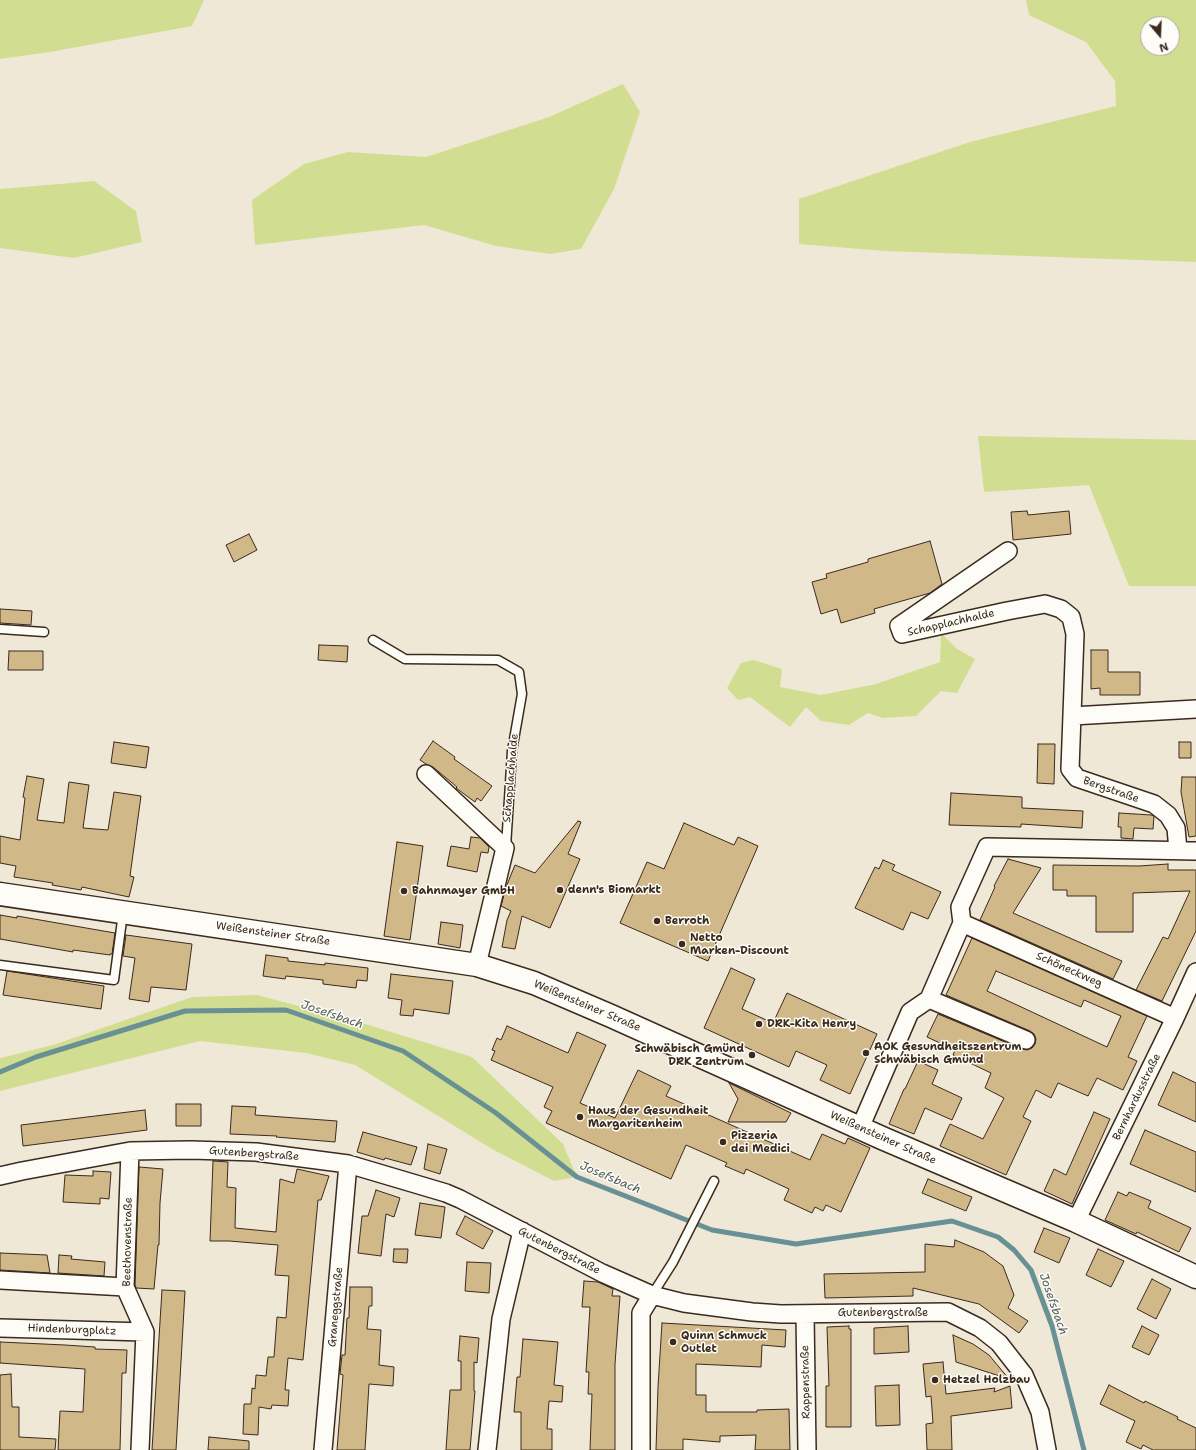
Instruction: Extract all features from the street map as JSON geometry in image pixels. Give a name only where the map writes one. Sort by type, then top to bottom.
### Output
[{"type":"main road","name":"Weißensteiner Straße","points":[[0,894],[477,965],[534,983],[860,1128],[1076,1221],[1196,1277]]},
{"type":"street","name":"Schapplachhalde","points":[[1008,551],[899,626],[902,634],[1045,604],[1061,609],[1071,617],[1075,634]]},
{"type":"street","name":"Bergstraße","points":[[1075,634],[1070,769],[1077,778],[1154,804],[1168,815],[1176,828],[1178,850]]},
{"type":"street","points":[[1072,716],[1196,709]]},
{"type":"street","name":"Schapplachhalde","points":[[426,774],[506,848],[477,965]]},
{"type":"street","points":[[860,1128],[910,1012],[929,999],[962,923],[960,907],[987,847],[1196,851]]},
{"type":"street","name":"Schöneckweg","points":[[962,923],[1175,1018]]},
{"type":"street","name":"Bernhardusstraße","points":[[1076,1221],[1196,972]]},
{"type":"street","points":[[929,999],[1026,1040]]},
{"type":"street","name":"Gutenbergstraße","points":[[0,1176],[130,1151],[191,1150],[256,1152],[348,1164],[446,1193],[602,1273],[652,1295],[684,1303],[752,1312],[805,1314],[948,1312],[980,1328],[999,1343],[1024,1375],[1040,1412],[1048,1450]]},
{"type":"street","name":"Beethovenstraße","points":[[130,1151],[125,1287],[145,1332],[140,1450]]},
{"type":"street","name":"Graneggstraße","points":[[323,1450],[348,1164]]},
{"type":"street","points":[[487,1450],[501,1319],[522,1232]]},
{"type":"street","points":[[0,1280],[125,1287]]},
{"type":"street","points":[[641,1450],[642,1313],[652,1295]]},
{"type":"street","name":"Rappenstraße","points":[[805,1314],[808,1450]]},
{"type":"street","name":"Hindenburgplatz","points":[[0,1328],[145,1332]]},
{"type":"lane","points":[[0,629],[44,632]]},
{"type":"lane","name":"Schapplachhalde","points":[[373,640],[405,659],[498,660],[519,672],[522,694],[512,751],[506,848]]},
{"type":"lane","points":[[0,965],[114,980],[123,912]]},
{"type":"lane","points":[[652,1295],[674,1262],[714,1181]]},
{"type":"green space","points":[[0,0],[204,0],[192,26],[50,52],[0,59]]},
{"type":"green space","points":[[1026,0],[1196,0],[1196,262],[885,251],[799,244],[799,199],[970,142],[1116,106],[1115,81],[1086,42],[1029,15]]},
{"type":"green space","points":[[623,84],[640,112],[614,189],[581,249],[550,254],[496,246],[424,225],[255,245],[252,200],[304,164],[348,152],[426,157],[549,117]]},
{"type":"green space","points":[[94,181],[136,211],[142,242],[74,258],[0,248],[0,189]]},
{"type":"green space","points":[[978,436],[1196,440],[1196,586],[1129,586],[1089,485],[984,492]]},
{"type":"green space","points":[[941,633],[957,649],[975,659],[957,693],[941,691],[916,716],[883,718],[868,713],[849,725],[821,721],[806,707],[790,727],[750,697],[738,700],[727,688],[741,663],[754,660],[782,669],[780,687],[821,695],[876,684],[940,662]]},
{"type":"green space","points":[[257,995],[359,1022],[472,1057],[563,1144],[577,1177],[554,1181],[492,1149],[355,1065],[306,1053],[200,1041],[0,1091],[0,1058],[53,1045],[192,997]]},
{"type":"building","points":[[1027,511],[1028,515],[1069,511],[1071,534],[1013,540],[1011,512]]},
{"type":"building","points":[[249,534],[257,550],[234,562],[226,545]]},
{"type":"building","points":[[930,541],[942,584],[930,593],[874,609],[875,613],[841,623],[837,609],[821,614],[812,582],[827,578],[826,574],[868,562],[868,559]]},
{"type":"building","points":[[0,609],[32,611],[31,625],[0,623]]},
{"type":"building","points":[[319,645],[348,646],[347,662],[318,660]]},
{"type":"building","points":[[1091,650],[1108,650],[1108,672],[1140,672],[1140,695],[1100,695],[1100,688],[1091,689]]},
{"type":"building","points":[[9,651],[43,651],[43,670],[8,670]]},
{"type":"building","points":[[433,741],[455,757],[454,759],[492,786],[481,801],[477,798],[475,802],[456,788],[457,787],[433,767],[420,760]]},
{"type":"building","points":[[114,742],[149,747],[146,768],[111,763]]},
{"type":"building","points":[[1179,742],[1191,742],[1191,758],[1179,758]]},
{"type":"building","points":[[1038,744],[1055,744],[1054,784],[1037,783]]},
{"type":"building","points":[[27,776],[44,779],[37,820],[64,823],[69,782],[89,785],[83,828],[108,830],[114,792],[141,796],[130,876],[134,877],[129,897],[82,887],[81,890],[52,885],[53,883],[14,877],[16,866],[0,863],[0,836],[20,840],[25,798],[23,797]]},
{"type":"building","points":[[1182,777],[1196,777],[1196,836],[1189,837],[1181,792]]},
{"type":"building","points":[[951,793],[1022,797],[1022,808],[1083,811],[1082,828],[1021,824],[1021,827],[949,825]]},
{"type":"building","points":[[1119,813],[1154,816],[1153,829],[1134,828],[1133,839],[1121,838],[1121,827],[1118,827]]},
{"type":"building","points":[[578,821],[581,822],[568,854],[580,859],[550,928],[522,916],[515,949],[502,947],[507,920],[511,911],[501,906],[506,887],[515,865],[535,873]]},
{"type":"building","points":[[684,823],[734,845],[738,837],[758,846],[708,961],[620,923],[647,862],[664,869]]},
{"type":"building","points":[[471,837],[480,838],[489,847],[488,853],[481,852],[477,872],[447,866],[451,846],[469,849]]},
{"type":"building","name":"Bahnmayer GmbH","points":[[397,842],[423,846],[410,940],[384,936]]},
{"type":"building","points":[[1008,859],[1041,868],[1013,913],[1122,961],[1113,979],[980,920],[995,887],[994,886]]},
{"type":"building","points":[[883,860],[895,865],[892,870],[941,892],[928,919],[911,912],[903,930],[855,908],[875,867],[879,869]]},
{"type":"building","points":[[1168,864],[1168,870],[1196,870],[1196,931],[1162,1001],[1136,990],[1163,937],[1168,939],[1190,891],[1133,893],[1133,932],[1096,932],[1096,896],[1067,896],[1067,890],[1053,890],[1053,865],[1139,866]]},
{"type":"building","points":[[0,915],[17,918],[17,916],[115,933],[112,954],[73,950],[73,952],[0,939]]},
{"type":"building","points":[[441,922],[463,925],[460,948],[438,944]]},
{"type":"building","points":[[126,935],[192,944],[186,990],[151,987],[149,1002],[129,999],[135,958],[123,956]]},
{"type":"building","points":[[972,938],[1147,1016],[1128,1057],[1137,1061],[1123,1090],[1097,1078],[1088,1096],[1058,1083],[1051,1098],[1036,1090],[1023,1117],[1031,1121],[1006,1175],[940,1146],[950,1124],[983,1139],[1004,1098],[985,1088],[991,1073],[953,1055],[955,1050],[927,1037],[938,1014],[1022,1049],[1027,1050],[1032,1048],[1036,1039],[1034,1034],[1030,1031],[946,995]],"holes":[[[996,971],[1081,1007],[1084,1000],[1121,1016],[1107,1047],[987,991]]]},
{"type":"building","points":[[266,955],[288,958],[288,961],[325,965],[325,963],[368,968],[367,981],[357,980],[356,988],[323,984],[323,980],[286,976],[285,979],[263,976]]},
{"type":"building","points":[[731,968],[755,979],[742,1009],[773,1023],[787,993],[877,1034],[850,1094],[820,1080],[827,1065],[796,1051],[789,1067],[704,1028]]},
{"type":"building","points":[[7,971],[104,986],[101,1009],[3,995]]},
{"type":"building","points":[[391,974],[453,981],[449,1014],[414,1009],[413,1016],[400,1015],[402,1000],[388,998]]},
{"type":"building","name":"Haus der Gesundheit Margaritenheim","points":[[507,1026],[568,1053],[577,1032],[606,1045],[580,1103],[615,1118],[638,1070],[671,1086],[666,1096],[810,1160],[822,1134],[845,1144],[848,1138],[870,1148],[841,1212],[826,1205],[823,1211],[815,1207],[812,1213],[784,1200],[789,1189],[746,1169],[744,1174],[725,1166],[727,1163],[686,1145],[671,1179],[546,1123],[552,1111],[544,1107],[553,1087],[491,1060],[495,1051],[492,1050],[497,1038],[501,1040]]},
{"type":"building","points":[[918,1061],[938,1070],[932,1084],[962,1098],[952,1120],[925,1108],[914,1134],[889,1124]]},
{"type":"building","points":[[1173,1072],[1196,1083],[1196,1122],[1158,1105]]},
{"type":"building","points":[[729,1083],[791,1113],[786,1122],[728,1122],[738,1099]]},
{"type":"building","points":[[176,1104],[201,1104],[201,1126],[176,1126]]},
{"type":"building","points":[[232,1106],[256,1107],[255,1115],[337,1121],[335,1142],[276,1137],[277,1136],[230,1134]]},
{"type":"building","points":[[145,1110],[147,1130],[23,1146],[21,1125]]},
{"type":"building","points":[[1094,1112],[1110,1119],[1072,1204],[1044,1191],[1054,1169],[1066,1175]]},
{"type":"building","points":[[1145,1130],[1196,1152],[1196,1192],[1130,1164]]},
{"type":"building","points":[[363,1132],[417,1147],[411,1165],[385,1158],[384,1160],[357,1152]]},
{"type":"building","points":[[428,1144],[447,1149],[440,1174],[424,1169]]},
{"type":"building","points":[[213,1161],[228,1162],[227,1187],[236,1188],[235,1228],[276,1232],[280,1179],[294,1183],[297,1169],[329,1176],[321,1200],[318,1200],[303,1360],[288,1358],[285,1390],[289,1390],[288,1406],[272,1405],[271,1409],[259,1407],[258,1435],[243,1434],[244,1404],[251,1404],[252,1388],[255,1389],[256,1375],[266,1376],[268,1357],[274,1357],[277,1317],[286,1318],[289,1276],[275,1275],[278,1245],[210,1241]]},
{"type":"building","points":[[139,1167],[163,1169],[160,1203],[159,1245],[154,1289],[136,1288],[135,1285]]},
{"type":"building","points":[[93,1171],[111,1172],[109,1199],[100,1198],[100,1204],[63,1202],[65,1175],[93,1176]]},
{"type":"building","points":[[928,1179],[972,1197],[966,1211],[922,1193]]},
{"type":"building","points":[[376,1190],[400,1198],[394,1217],[386,1214],[381,1256],[358,1253],[362,1216],[368,1216]]},
{"type":"building","points":[[1118,1192],[1127,1196],[1129,1192],[1151,1201],[1148,1208],[1191,1228],[1179,1252],[1137,1232],[1136,1234],[1105,1220]]},
{"type":"building","points":[[420,1203],[445,1207],[441,1238],[415,1235]]},
{"type":"building","points":[[465,1216],[493,1231],[483,1249],[456,1234]]},
{"type":"building","points":[[1044,1228],[1070,1238],[1059,1263],[1034,1252]]},
{"type":"building","points":[[955,1240],[984,1252],[1003,1266],[1014,1295],[1008,1308],[1028,1321],[1019,1333],[979,1304],[913,1288],[913,1296],[825,1298],[824,1274],[925,1272],[925,1244],[954,1247]]},
{"type":"building","points":[[394,1249],[408,1249],[407,1263],[393,1262]]},
{"type":"building","points":[[1098,1249],[1124,1261],[1111,1287],[1086,1275]]},
{"type":"building","points":[[0,1253],[47,1255],[50,1273],[0,1270]]},
{"type":"building","points":[[59,1255],[72,1256],[71,1259],[105,1262],[104,1276],[58,1273]]},
{"type":"building","points":[[467,1262],[491,1263],[489,1293],[465,1291]]},
{"type":"building","points":[[1152,1279],[1171,1289],[1156,1319],[1137,1309]]},
{"type":"building","points":[[584,1281],[598,1282],[613,1289],[612,1296],[620,1296],[615,1364],[615,1450],[590,1450],[592,1394],[588,1394],[589,1372],[586,1372],[590,1307],[582,1307]]},
{"type":"building","points":[[350,1287],[372,1287],[372,1306],[369,1306],[367,1329],[381,1330],[379,1365],[394,1367],[393,1386],[369,1384],[365,1450],[337,1450],[343,1375],[340,1374],[342,1355],[345,1355],[347,1318],[349,1318]]},
{"type":"building","points":[[162,1290],[185,1291],[176,1450],[152,1450]]},
{"type":"building","points":[[662,1323],[786,1330],[785,1347],[762,1345],[761,1367],[696,1364],[696,1395],[706,1395],[706,1412],[757,1412],[757,1410],[789,1409],[790,1450],[755,1450],[756,1435],[720,1436],[720,1442],[683,1439],[683,1450],[656,1450]]},
{"type":"building","points":[[849,1326],[849,1329],[851,1329],[851,1427],[826,1427],[826,1386],[829,1386],[827,1327]]},
{"type":"building","points":[[908,1326],[909,1352],[874,1354],[874,1328]]},
{"type":"building","points":[[1142,1326],[1159,1335],[1149,1355],[1132,1347]]},
{"type":"building","points":[[953,1335],[973,1344],[989,1355],[1009,1379],[956,1362]]},
{"type":"building","points":[[460,1336],[479,1338],[477,1363],[474,1362],[475,1391],[470,1450],[446,1450],[450,1390],[461,1390],[461,1361],[458,1361]]},
{"type":"building","points":[[523,1339],[558,1342],[554,1385],[563,1386],[562,1402],[549,1401],[547,1429],[552,1429],[552,1450],[521,1450],[521,1412],[514,1412],[517,1377],[520,1377]]},
{"type":"building","points":[[0,1342],[127,1350],[126,1373],[122,1373],[120,1450],[58,1450],[60,1411],[83,1412],[85,1369],[0,1363]]},
{"type":"building","points":[[943,1362],[946,1394],[995,1388],[994,1392],[1010,1386],[1012,1408],[951,1416],[952,1450],[927,1450],[926,1424],[933,1423],[931,1396],[926,1397],[923,1364]]},
{"type":"building","points":[[11,1374],[12,1407],[19,1407],[19,1437],[56,1439],[55,1450],[0,1450],[0,1375]]},
{"type":"building","points":[[899,1385],[900,1425],[876,1426],[875,1386]]},
{"type":"building","points":[[1109,1385],[1144,1403],[1145,1401],[1178,1417],[1177,1419],[1196,1428],[1196,1450],[1153,1450],[1143,1445],[1141,1449],[1126,1442],[1135,1421],[1100,1404]]},
{"type":"building","points":[[209,1437],[249,1441],[249,1450],[208,1450]]},
{"type":"waterway","name":"Josefsbach","points":[[0,1072],[36,1057],[185,1011],[286,1010],[403,1051],[496,1113],[577,1177],[712,1230],[796,1244],[952,1221],[998,1237],[1014,1250],[1031,1270],[1052,1326],[1084,1450]]},
{"type":"place","name":"denn's Biomarkt","points":[[560,890]]},
{"type":"place","name":"Bahnmayer GmbH","points":[[404,891]]},
{"type":"place","name":"Berroth","points":[[657,921]]},
{"type":"place","name":"Netto Marken-Discount","points":[[682,944]]},
{"type":"place","name":"DRK-Kita Henry","points":[[759,1024]]},
{"type":"place","name":"AOK Gesundheitszentrum Schwäbisch Gmünd","points":[[866,1053]]},
{"type":"place","name":"Schwäbisch Gmünd DRK Zentrum","points":[[752,1055]]},
{"type":"place","name":"Haus der Gesundheit Margaritenheim","points":[[580,1117]]},
{"type":"place","name":"Pizzeria dei Medici","points":[[723,1142]]},
{"type":"place","name":"Quinn Schmuck Outlet","points":[[673,1342]]},
{"type":"place","name":"Hetzel Holzbau","points":[[935,1380]]}]
